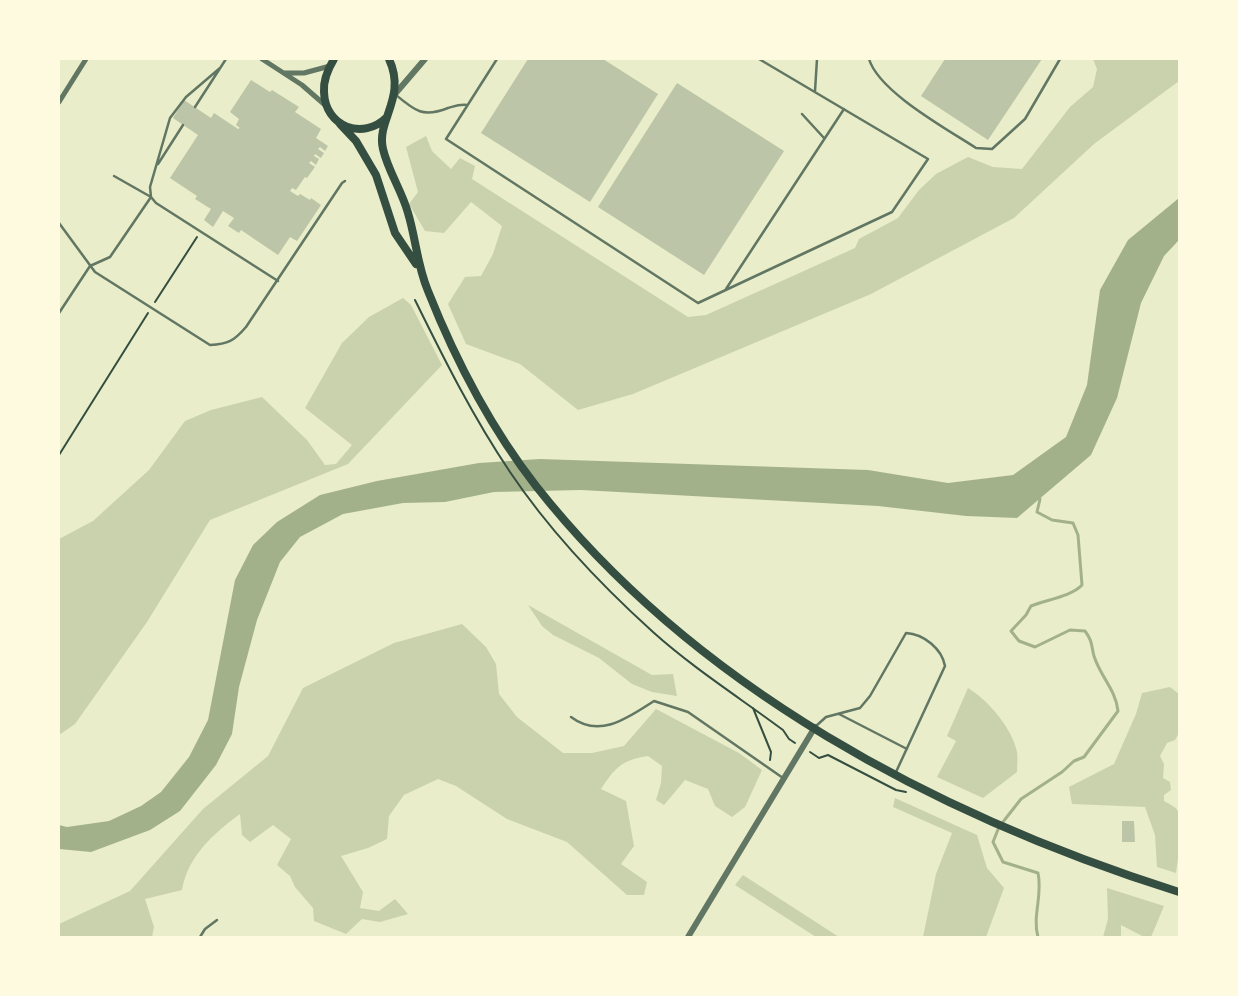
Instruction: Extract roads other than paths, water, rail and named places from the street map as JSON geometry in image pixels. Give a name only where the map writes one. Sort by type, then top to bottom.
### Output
[{"type":"main road","points":[[334,59],[330,66],[324,91],[329,109],[356,141],[369,161],[379,181],[395,233],[418,266]]},
{"type":"main road","points":[[389,59],[394,72],[395,94],[383,134],[383,148],[408,212],[418,266],[428,294],[468,379],[534,483],[570,527],[657,613],[717,662],[765,697],[815,728],[895,774],[947,800],[1076,856],[1179,892]]},
{"type":"main road","points":[[340,124],[355,130],[366,129],[380,124],[389,115]]},
{"type":"street","points":[[59,102],[86,59]]},
{"type":"street","points":[[262,59],[314,94],[329,109]]},
{"type":"street","points":[[395,94],[425,59]]},
{"type":"street","points":[[284,73],[304,73],[330,66]]},
{"type":"street","points":[[688,937],[815,728]]},
{"type":"lane","points":[[195,107],[226,59]]},
{"type":"lane","points":[[497,59],[446,139],[698,303],[892,212],[928,159],[760,59]]},
{"type":"lane","points":[[815,91],[817,59]]},
{"type":"lane","points":[[869,59],[872,68],[896,94],[976,148],[992,149],[1025,119],[1060,60],[1064,59]]},
{"type":"lane","points":[[59,313],[90,266],[110,257],[151,197],[150,187],[170,118],[186,96],[220,68]]},
{"type":"lane","points":[[395,94],[409,106],[424,114],[434,114],[457,105],[468,105]]},
{"type":"lane","points":[[725,290],[844,108]]},
{"type":"lane","points":[[802,114],[824,138]]},
{"type":"lane","points":[[156,167],[183,125]]},
{"type":"lane","points":[[114,176],[151,197],[278,281]]},
{"type":"lane","points":[[59,223],[95,272],[210,345],[225,344],[235,340],[246,327],[345,181]]},
{"type":"lane","points":[[815,728],[826,717],[860,708],[870,696],[906,633],[913,633],[932,644],[943,655],[945,666],[895,774]]},
{"type":"lane","points":[[571,717],[577,722],[597,728],[617,723],[654,701],[688,712],[784,779]]},
{"type":"lane","points":[[839,714],[907,748]]},
{"type":"lane","points":[[200,937],[217,920]]},
{"type":"waterway","points":[[1038,937],[1036,929],[1039,889],[1038,873],[1003,862],[993,842],[999,827],[1021,799],[1062,772],[1074,761],[1084,757],[1118,711],[1117,703],[1097,663],[1091,641],[1085,631],[1070,630],[1035,647],[1019,641],[1011,631],[1026,615],[1031,606],[1065,595],[1082,585],[1078,535],[1073,523],[1052,520],[1037,512],[1040,499]]}]
